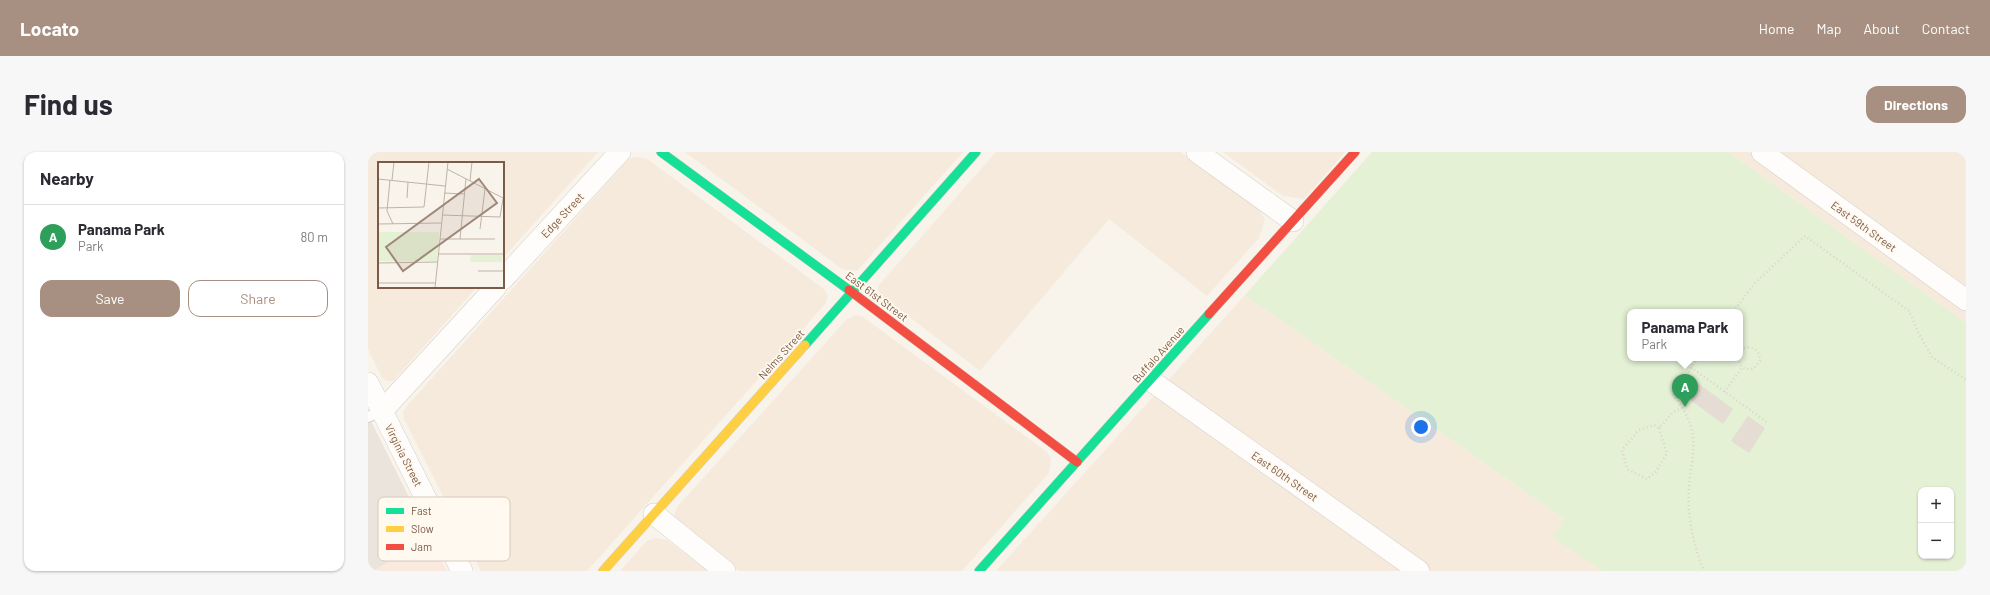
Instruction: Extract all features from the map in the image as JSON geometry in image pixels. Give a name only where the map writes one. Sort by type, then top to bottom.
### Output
[{"type":"street","name":"Edge Street","points":[[504,278],[620,152]]},
{"type":"street","name":"East 61st Street","points":[[661,152],[852,292],[1077,462]]},
{"type":"street","name":"Nelms Street","points":[[603,571],[976,152]]},
{"type":"street","points":[[1197,152],[1293,221]]},
{"type":"street","name":"Buffalo Avenue","points":[[979,571],[1354,152]]},
{"type":"street","name":"East 59th Street","points":[[1762,152],[1966,300]]},
{"type":"street","points":[[375,414],[495,288]]},
{"type":"street","name":"East 60th Street","points":[[1150,380],[1419,571]]},
{"type":"street","name":"Virginia Street","points":[[368,383],[375,414],[421,497]]},
{"type":"street","points":[[654,514],[725,571]]},
{"type":"street","name":"Virginia Street","points":[[456,561],[462,571]]},
{"type":"path","points":[[1735,309],[1755,283],[1805,236],[1909,311],[1918,332],[1932,357],[1966,380]]},
{"type":"path","points":[[1742,368],[1753,369],[1759,364],[1760,357],[1757,350],[1750,347],[1743,350]]},
{"type":"path","points":[[1682,361],[1768,423]]},
{"type":"path","points":[[1696,361],[1673,394],[1682,408],[1693,433],[1689,489],[1690,517],[1694,548],[1704,571]]},
{"type":"path","points":[[1739,361],[1742,368]]},
{"type":"path","points":[[1724,392],[1742,368]]},
{"type":"path","points":[[1659,428],[1673,412],[1682,408]]},
{"type":"path","points":[[1654,425],[1659,428],[1668,453],[1655,473],[1647,479],[1627,468],[1622,450],[1639,430],[1654,425]]},
{"type":"shaded area","points":[[368,152],[598,152],[504,257],[504,162],[378,162],[378,288],[476,288],[393,381],[387,381],[382,378],[368,349]]},
{"type":"shaded area","points":[[685,152],[963,152],[857,271],[842,269]]},
{"type":"shaded area","points":[[996,152],[1180,152],[1259,209],[1265,220],[1259,238],[1207,296],[1109,219],[980,371],[882,296],[878,289],[879,285]]},
{"type":"shaded area","points":[[1223,152],[1345,152],[1304,199],[1283,196]]},
{"type":"shaded area","points":[[1728,152],[1966,152],[1966,323]]},
{"type":"shaded area","points":[[637,157],[647,159],[824,289],[828,296],[825,304],[587,571],[481,571],[476,561],[510,561],[510,497],[444,497],[404,419],[403,412],[629,159]]},
{"type":"shaded area","points":[[1245,295],[1565,520],[1554,537],[1602,571],[996,571]]},
{"type":"shaded area","points":[[855,315],[863,317],[1047,452],[1051,459],[1049,473],[962,571],[739,571],[676,524],[674,517],[677,507],[846,320]]},
{"type":"shaded area","points":[[368,415],[409,497],[378,497],[378,561],[389,561],[374,571],[368,571]]},
{"type":"shaded area","points":[[655,538],[667,540],[708,571],[620,571],[647,541]]},
{"type":"shaded area","points":[[389,561],[442,561],[447,571],[374,571]]},
{"type":"green space","points":[[1372,152],[1728,152],[1966,323],[1966,571],[1602,571],[1553,537],[1564,519],[1245,295]]},
{"type":"building","points":[[1691,378],[1733,409],[1723,424],[1681,393]]},
{"type":"building","points":[[1748,416],[1765,428],[1749,453],[1731,441]]},
{"type":"traffic: fast","points":[[661,152],[849,290]]},
{"type":"traffic: fast","points":[[805,345],[976,152]]},
{"type":"traffic: fast","points":[[979,571],[1209,314]]},
{"type":"traffic: slow","points":[[603,571],[805,345]]},
{"type":"traffic: jam","points":[[1209,314],[1355,152]]},
{"type":"traffic: jam","points":[[849,290],[1077,462]]},
{"type":"place","name":"Panama Park","points":[[1685,407]]}]
